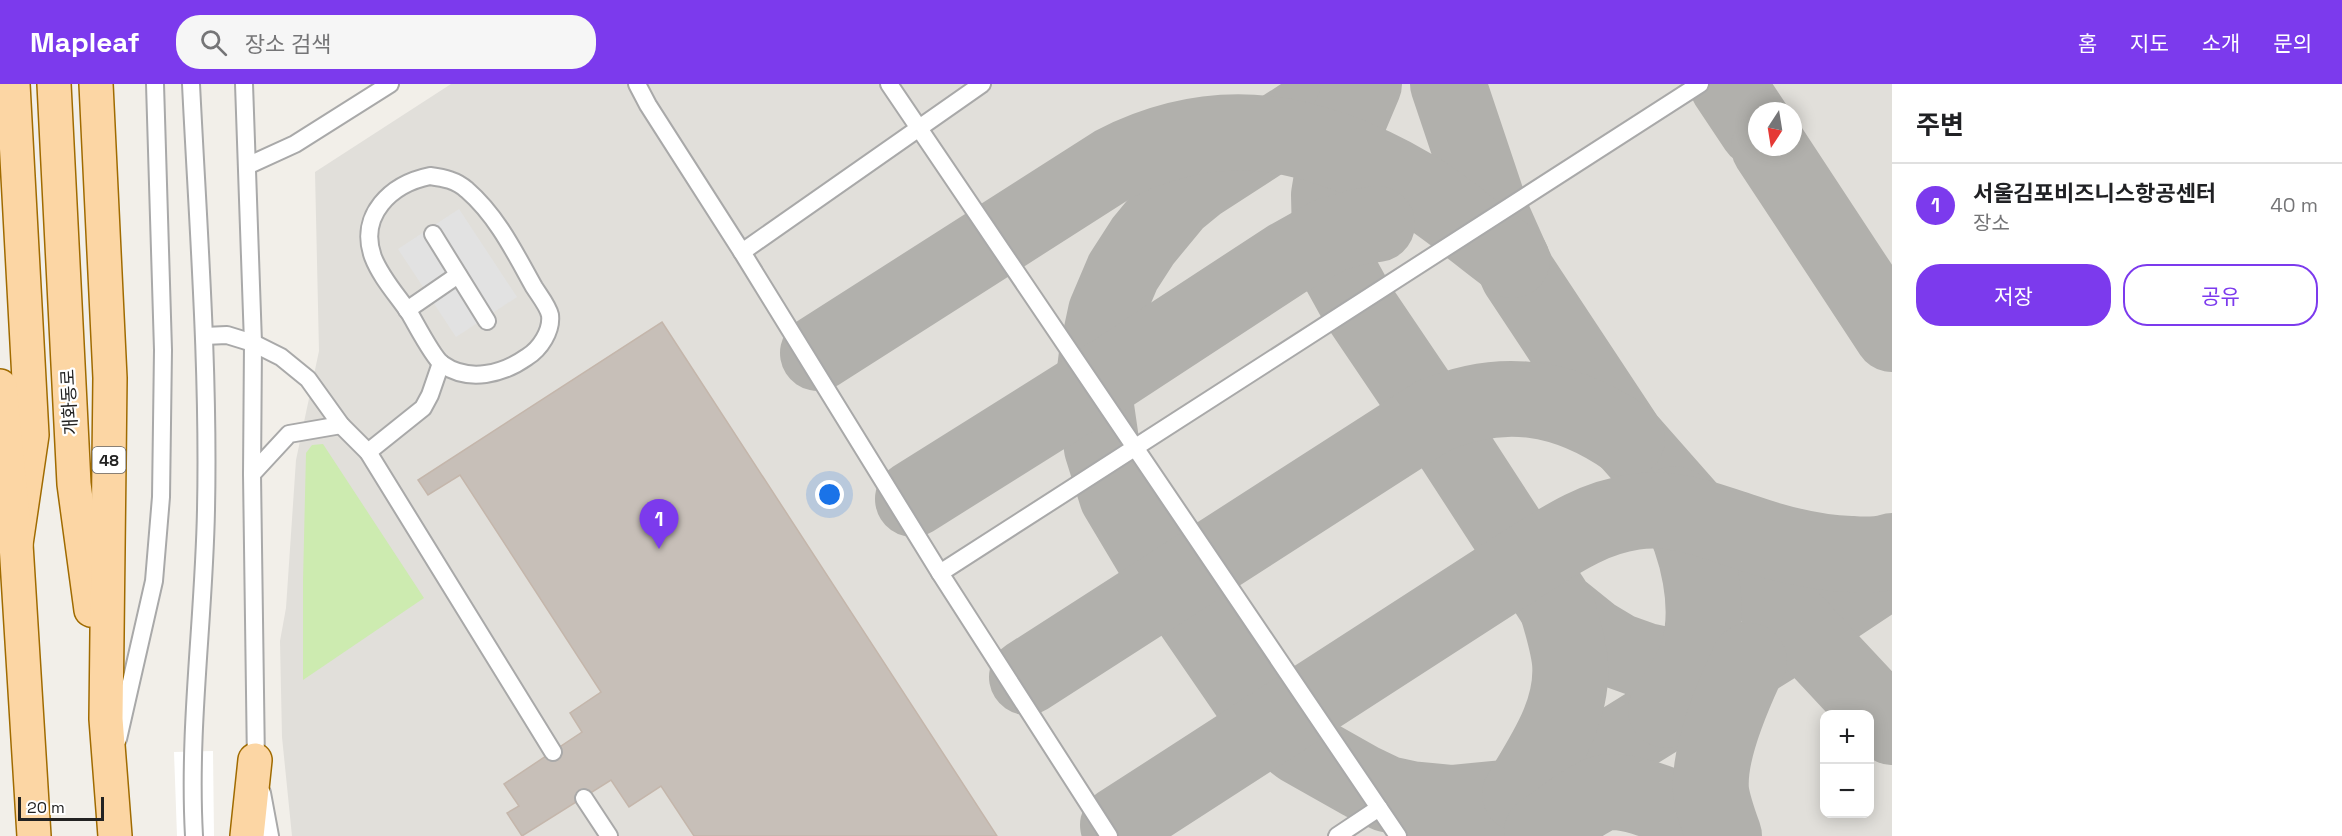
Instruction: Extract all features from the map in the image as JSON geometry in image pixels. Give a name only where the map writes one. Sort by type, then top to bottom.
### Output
[{"type":"main road","points":[[14,84],[32,435],[16,544]]},
{"type":"main road","name":"개화동로","points":[[54,84],[74,484],[106,719],[115,836]]},
{"type":"main road","name":"개화동로","points":[[96,84],[110,378],[106,719]]},
{"type":"main road","points":[[0,386],[16,544],[34,836]]},
{"type":"main road","points":[[247,836],[255,760]]},
{"type":"lane","points":[[110,772],[154,581],[161,497],[163,350],[155,84]]},
{"type":"lane","points":[[191,84],[204,336],[206,510],[193,752],[194,836]]},
{"type":"lane","points":[[244,84],[253,343],[255,760],[270,836]]},
{"type":"lane","points":[[248,166],[295,144],[390,84]]},
{"type":"lane","points":[[637,84],[940,573],[1109,836]]},
{"type":"lane","points":[[889,84],[1398,836]]},
{"type":"lane","points":[[742,252],[982,84]]},
{"type":"lane","points":[[940,573],[1700,84]]},
{"type":"lane","points":[[430,176],[446,178],[467,189],[495,219],[550,314],[546,337],[531,355],[499,373],[489,375],[464,372],[441,363],[372,255],[370,241],[371,222],[382,200],[414,179],[430,176]]},
{"type":"lane","points":[[433,234],[487,321]]},
{"type":"lane","points":[[407,310],[458,275]]},
{"type":"lane","points":[[204,336],[227,335],[253,343],[281,357],[308,379],[341,425],[368,452],[553,752]]},
{"type":"lane","points":[[368,452],[423,408],[441,363]]},
{"type":"lane","points":[[252,474],[290,434],[341,425]]},
{"type":"lane","points":[[584,798],[609,836]]},
{"type":"lane","points":[[1337,836],[1379,808]]},
{"type":"shaded area","points":[[451,84],[1892,84],[1892,836],[292,836],[282,737],[280,641],[286,608],[296,460],[319,351],[315,172]]},
{"type":"shaded area","points":[[459,209],[517,297],[456,337],[398,249]]},
{"type":"green space","points":[[323,444],[424,598],[303,680],[306,453],[312,445]]},
{"type":"pier","points":[[213,751],[214,836],[177,836],[174,752]]},
{"type":"building","points":[[662,322],[997,836],[694,836],[661,786],[629,807],[611,780],[522,836],[507,813],[519,806],[504,784],[582,732],[570,713],[601,692],[460,475],[428,495],[418,480]]},
{"type":"taxiway","points":[[1351,84],[1198,183],[1176,201],[1143,241],[1123,272],[1106,312],[1097,354],[1093,386],[1102,448],[1117,496],[1154,558],[1264,718],[1300,747],[1387,794],[1452,803],[1514,797],[1543,786],[1583,765],[1800,630],[1892,569]]},
{"type":"taxiway","points":[[1364,84],[1345,129],[1334,165],[1329,195],[1330,235],[1337,267],[1358,305],[1557,607],[1593,636],[1618,651],[1646,661],[1669,666],[1739,668]]},
{"type":"taxiway","points":[[1448,84],[1493,218],[1518,274],[1627,439],[1694,515],[1892,727]]},
{"type":"taxiway","points":[[1727,84],[1748,116]]},
{"type":"taxiway","points":[[818,353],[1114,164],[1153,147],[1191,137],[1229,133],[1266,134],[1303,140],[1340,152],[1376,167],[1426,195],[1512,260]]},
{"type":"taxiway","points":[[1775,156],[1892,334]]},
{"type":"taxiway","points":[[913,499],[1093,386],[1287,259],[1330,235],[1377,224]]},
{"type":"taxiway","points":[[1027,677],[1433,416],[1484,401],[1533,400],[1580,413],[1604,424],[1627,439]]},
{"type":"taxiway","points":[[1666,710],[1695,661],[1704,616],[1696,558],[1675,504]]},
{"type":"taxiway","points":[[1118,825],[1565,537],[1605,519],[1634,512],[1663,511],[1704,519],[1810,550],[1861,555],[1892,551]]},
{"type":"taxiway","points":[[1520,794],[1556,731],[1567,698],[1570,662],[1557,607]]},
{"type":"taxiway","points":[[1724,836],[1711,791],[1713,759],[1729,707],[1749,661]]},
{"type":"taxiway","points":[[1542,832],[1585,802],[1609,792],[1634,795],[1663,804],[1696,821],[1713,836]]},
{"type":"place","name":"서울김포비즈니스항공센터","points":[[659,549]]}]
